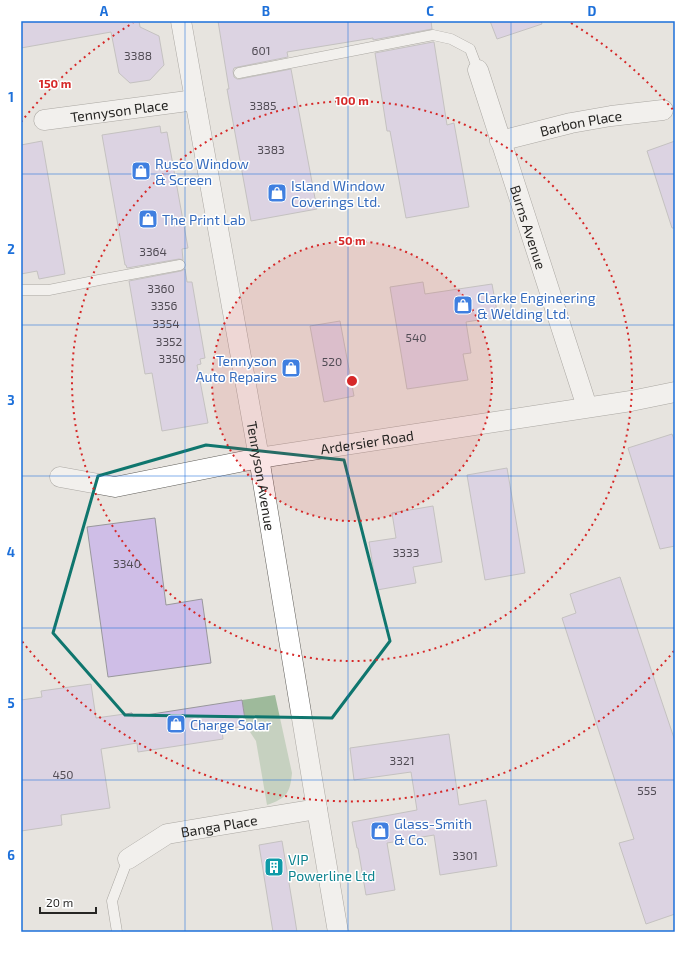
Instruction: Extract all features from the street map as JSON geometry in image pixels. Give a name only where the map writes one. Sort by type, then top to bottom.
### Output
[{"type":"street","name":"Tennyson Avenue","points":[[181,21],[259,458],[338,932]]},
{"type":"street","name":"Burns Avenue","points":[[478,70],[587,407]]},
{"type":"street","name":"Tennyson Place","points":[[44,120],[195,100]]},
{"type":"street","name":"Barbon Place","points":[[500,141],[571,123],[610,116],[663,110]]},
{"type":"street","name":"Ardersier Road","points":[[60,477],[115,487],[259,458],[631,401],[675,392]]},
{"type":"street","name":"Banga Place","points":[[128,859],[167,834],[317,809]]},
{"type":"lane","points":[[239,72],[433,35],[451,39],[470,48],[478,70]]},
{"type":"lane","points":[[21,290],[49,290],[180,265]]},
{"type":"lane","points":[[117,932],[112,902],[128,859]]},
{"type":"highlighted area","points":[[206,445],[344,460],[390,641],[332,718],[125,715],[53,633],[98,476]]},
{"type":"green space","points":[[275,695],[292,773],[290,785],[286,794],[279,800],[267,805],[256,741],[246,726],[242,700]]},
{"type":"building","points":[[21,21],[139,21],[140,27],[159,36],[164,65],[150,80],[130,83],[119,73],[111,32],[21,48]]},
{"type":"building","points":[[218,21],[431,21],[432,29],[373,40],[373,38],[287,52],[288,57],[234,68],[234,77],[237,79],[291,69],[317,209],[251,221],[227,89],[229,89]]},
{"type":"building","points":[[490,21],[541,21],[542,24],[497,39]]},
{"type":"building","points":[[434,42],[447,125],[454,123],[469,207],[406,218],[390,131],[387,131],[375,53]]},
{"type":"building","points":[[160,126],[161,133],[167,132],[188,248],[182,249],[183,260],[179,259],[127,268],[125,265],[102,135]]},
{"type":"building","points":[[42,141],[65,274],[39,279],[37,271],[21,274],[21,145]]},
{"type":"building","points":[[675,141],[675,228],[672,228],[647,151]]},
{"type":"building","points":[[185,269],[187,282],[192,282],[205,358],[200,359],[201,364],[197,365],[208,423],[162,431],[152,373],[145,374],[129,281]]},
{"type":"building","points":[[423,282],[425,294],[492,284],[498,317],[466,322],[471,353],[463,354],[468,380],[407,389],[390,287]]},
{"type":"building","points":[[340,321],[354,396],[324,402],[310,326]]},
{"type":"building","points":[[672,434],[675,442],[675,546],[660,549],[628,448]]},
{"type":"building","points":[[507,468],[525,573],[485,580],[467,475]]},
{"type":"building","points":[[433,506],[442,562],[413,567],[416,583],[377,590],[369,542],[396,538],[392,513]]},
{"type":"building","points":[[155,518],[166,605],[202,599],[211,663],[108,677],[87,527]]},
{"type":"building","points":[[620,577],[675,741],[675,914],[646,924],[619,843],[634,839],[562,618],[576,613],[570,594]]},
{"type":"building","points":[[91,684],[96,718],[132,713],[133,717],[242,700],[246,726],[222,730],[223,739],[138,752],[137,743],[101,749],[110,808],[61,815],[62,825],[21,831],[21,700],[42,697],[41,691]]},
{"type":"building","points":[[449,734],[459,805],[486,800],[497,866],[440,875],[434,835],[387,843],[395,890],[366,895],[352,822],[417,810],[411,772],[354,780],[350,748]]},
{"type":"building","points":[[282,841],[297,932],[273,932],[259,845]]},
{"type":"place","name":"Rusco Window & Screen","points":[[141,171]]},
{"type":"place","name":"Island Window Coverings Ltd.","points":[[277,193]]},
{"type":"place","name":"The Print Lab","points":[[148,219]]},
{"type":"place","name":"Clarke Engineering & Welding Ltd.","points":[[463,305]]},
{"type":"place","name":"Tennyson Auto Repairs","points":[[291,368]]},
{"type":"place","name":"Charge Solar","points":[[176,724]]},
{"type":"place","name":"Glass-Smith & Co.","points":[[380,831]]},
{"type":"place","name":"VIP Powerline Ltd","points":[[274,867]]}]
